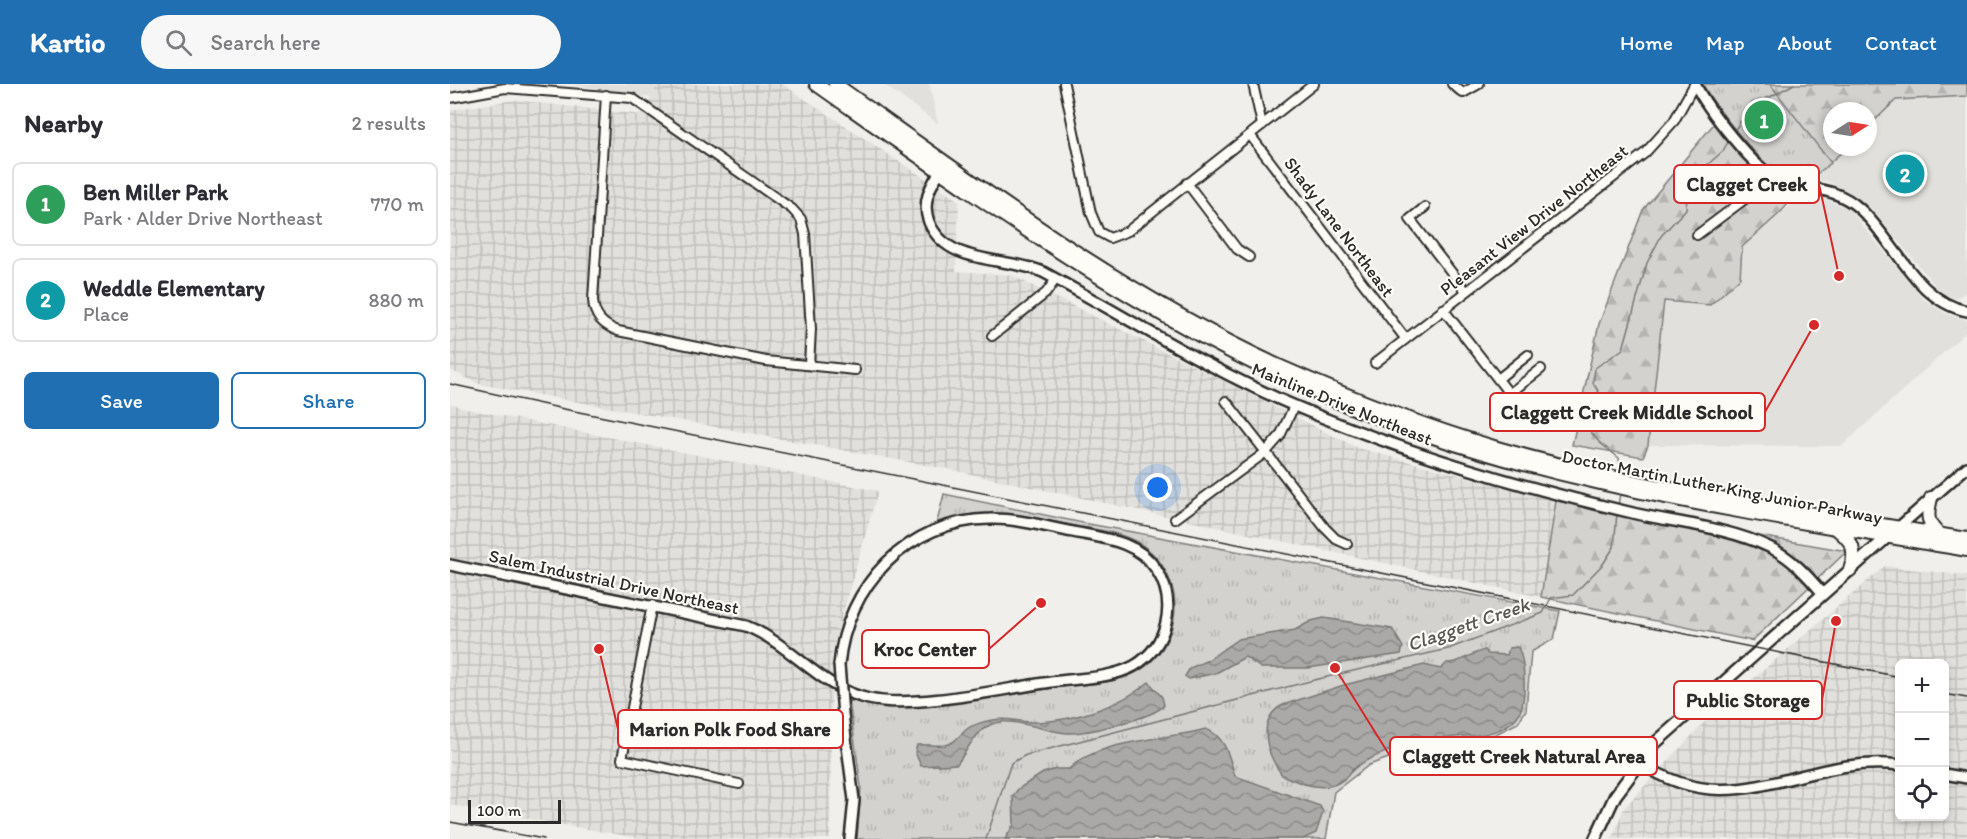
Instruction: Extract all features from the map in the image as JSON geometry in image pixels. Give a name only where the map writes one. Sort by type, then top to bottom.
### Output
[{"type":"highway","name":"Doctor Martin Luther King Junior Parkway","points":[[816,84],[1134,289],[1280,366],[1432,427],[1600,479],[1837,528],[1967,550]]},
{"type":"highway","name":"Doctor Martin Luther King Junior Parkway","points":[[835,84],[943,167]]},
{"type":"highway","name":"Doctor Martin Luther King Junior Parkway","points":[[1640,488],[1967,539]]},
{"type":"highway","points":[[1931,498],[1928,511],[1929,523],[1940,535]]},
{"type":"highway","points":[[1837,528],[1851,540],[1854,549],[1850,570]]},
{"type":"main road","points":[[1595,839],[1615,796],[1639,762],[1684,716],[1899,527]]},
{"type":"street","points":[[1064,84],[1091,213],[1097,229],[1106,237],[1125,233],[1314,84]]},
{"type":"street","points":[[1253,84],[1262,125]]},
{"type":"street","points":[[1452,84],[1463,93],[1479,84]]},
{"type":"street","points":[[1694,84],[1744,151],[1760,168],[1779,180],[1818,187],[1852,202],[1875,225],[1926,290],[1944,304],[1967,311]]},
{"type":"street","name":"Pleasant View Drive Northeast","points":[[1375,363],[1645,153],[1674,121],[1694,84]]},
{"type":"street","points":[[450,98],[505,88],[625,96],[639,101],[797,213],[805,234],[811,330],[809,365]]},
{"type":"street","points":[[606,95],[593,300],[599,318],[618,331],[766,361],[855,370]]},
{"type":"street","name":"Shady Lane Northeast","points":[[1250,135],[1405,338]]},
{"type":"street","name":"Mainline Drive Northeast","points":[[943,167],[927,196],[926,207],[930,223],[940,240],[956,251],[1027,265],[1056,279],[1175,347],[1294,406],[1446,463],[1608,507],[1735,536],[1769,547],[1798,567],[1823,594]]},
{"type":"street","points":[[1697,235],[1750,194],[1769,192],[1779,180]]},
{"type":"street","points":[[1187,183],[1237,249],[1249,257]]},
{"type":"street","points":[[1425,207],[1410,219],[1466,291]]},
{"type":"street","points":[[992,336],[1046,293],[1056,279]]},
{"type":"street","points":[[1443,309],[1522,410],[1530,412],[1539,424],[1562,408]]},
{"type":"street","points":[[1498,379],[1528,355]]},
{"type":"street","points":[[1509,393],[1541,369]]},
{"type":"street","points":[[1226,401],[1330,534],[1347,544]]},
{"type":"street","points":[[1175,519],[1266,452],[1280,436],[1294,406]]},
{"type":"street","points":[[1899,527],[1967,467]]},
{"type":"street","name":"Salem Industrial Drive Northeast","points":[[450,565],[746,626],[774,639],[833,686],[859,697],[888,702],[921,700],[1107,674],[1131,668],[1153,649],[1166,626],[1168,597],[1156,567],[1149,559],[1127,545],[1008,520],[964,522],[939,529],[919,538],[880,569],[854,606],[845,631],[839,665],[843,715],[854,800],[850,839]]},
{"type":"street","points":[[652,605],[622,759],[739,784]]},
{"type":"street","points":[[1639,762],[1674,781],[1719,791],[1765,786],[1839,766],[1876,763],[1895,765]]},
{"type":"street","points":[[1949,775],[1967,778]]},
{"type":"shaded area","points":[[571,84],[658,84],[652,98]]},
{"type":"shaded area","points":[[658,84],[782,84],[959,201],[956,271],[1011,275],[1358,448],[1556,501],[1541,597],[947,469],[479,384],[450,370],[450,110],[514,100],[643,115]]},
{"type":"shaded area","points":[[883,84],[929,84],[938,123],[937,123]]},
{"type":"shaded area","points":[[1967,95],[1967,292],[1955,298],[1945,295],[1936,287],[1872,209],[1828,182],[1810,179],[1837,156],[1877,156],[1877,118],[1896,100]]},
{"type":"shaded area","points":[[1802,195],[1818,196],[1849,209],[1923,299],[1947,314],[1967,320],[1967,331],[1842,446],[1648,445],[1664,300],[1740,278],[1742,247]]},
{"type":"shaded area","points":[[450,403],[462,408],[878,491],[832,651],[830,839],[644,839],[450,805]]},
{"type":"shaded area","points":[[1885,566],[1967,576],[1967,839],[1612,839],[1624,808],[1712,714]]},
{"type":"green space","points":[[1703,84],[1770,84],[1823,153],[1823,156],[1831,163],[1810,179],[1774,170],[1735,130]]},
{"type":"green space","points":[[1765,84],[1967,84],[1967,96],[1896,100],[1877,118],[1877,102],[1823,102],[1823,156],[1837,156],[1810,179],[1780,213],[1742,247],[1740,278],[1710,305],[1664,301],[1648,445],[1643,457],[1572,445],[1599,324],[1643,210],[1712,126]]},
{"type":"green space","points":[[944,494],[1078,522],[1560,611],[1554,639],[1531,652],[1526,710],[1518,723],[1492,736],[1417,748],[1369,765],[1334,792],[1326,839],[857,839],[861,787],[849,700],[888,708],[913,707],[1116,680],[1141,670],[1154,659],[1168,639],[1173,623],[1175,611],[1172,586],[1161,564],[1144,546],[1118,534],[1004,515],[971,515],[937,522]]},
{"type":"green space","points":[[1556,501],[1847,551],[1752,641],[1541,597]]},
{"type":"water","points":[[1324,618],[1392,629],[1403,647],[1401,654],[1308,668],[1261,668],[1245,657],[1216,673],[1189,679],[1185,676],[1190,668],[1208,660],[1238,639],[1295,630],[1311,621]]},
{"type":"water","points":[[1518,647],[1524,672],[1524,694],[1520,712],[1508,725],[1498,730],[1429,740],[1393,750],[1367,760],[1339,782],[1324,787],[1311,786],[1282,775],[1272,758],[1266,738],[1266,728],[1274,711],[1283,705],[1344,685],[1424,665],[1441,669],[1447,663],[1485,650],[1488,654],[1507,655],[1509,648]]},
{"type":"water","points":[[1149,682],[1162,697],[1164,705],[1134,720],[1076,733],[998,722],[980,732],[957,764],[921,766],[915,752],[917,745],[949,744],[969,728],[986,721],[1004,719],[1038,722],[1082,715],[1111,705]]},
{"type":"water","points":[[1206,729],[1222,742],[1235,776],[1320,806],[1323,812],[1316,833],[1303,839],[1005,839],[1014,825],[1013,796],[1018,789],[1043,773],[1056,769],[1069,769],[1082,759],[1115,746]]},
{"type":"waterway","name":"Claggett Creek","points":[[1733,133],[1752,103],[1770,97],[1794,84]]},
{"type":"waterway","name":"Claggett Creek","points":[[1621,473],[1619,458],[1599,442],[1590,431],[1591,421],[1603,399],[1593,383],[1595,368],[1623,349],[1647,263],[1661,236],[1686,209],[1688,182],[1723,151],[1729,140]]},
{"type":"waterway","name":"Claggett Creek","points":[[1618,506],[1620,493]]},
{"type":"waterway","name":"Claggett Creek","points":[[986,839],[1011,763],[1026,755],[1314,680],[1448,649],[1543,613],[1551,598],[1573,595],[1603,564],[1614,547],[1617,513]]},
{"type":"railway","points":[[450,384],[564,409],[1895,676]]},
{"type":"railway","points":[[1949,695],[1967,698]]},
{"type":"railway","points":[[450,822],[544,839]]},
{"type":"place","name":"Ben Miller Park","points":[[1764,120]]},
{"type":"place","name":"Weddle Elementary","points":[[1905,174]]},
{"type":"place","name":"Clagget Creek","points":[[1839,276]]},
{"type":"place","name":"Claggett Creek Middle School","points":[[1814,325]]},
{"type":"place","name":"Kroc Center","points":[[1041,603]]},
{"type":"place","name":"Public Storage","points":[[1836,621]]},
{"type":"place","name":"Marion Polk Food Share","points":[[599,649]]},
{"type":"place","name":"Claggett Creek Natural Area","points":[[1335,668]]}]
